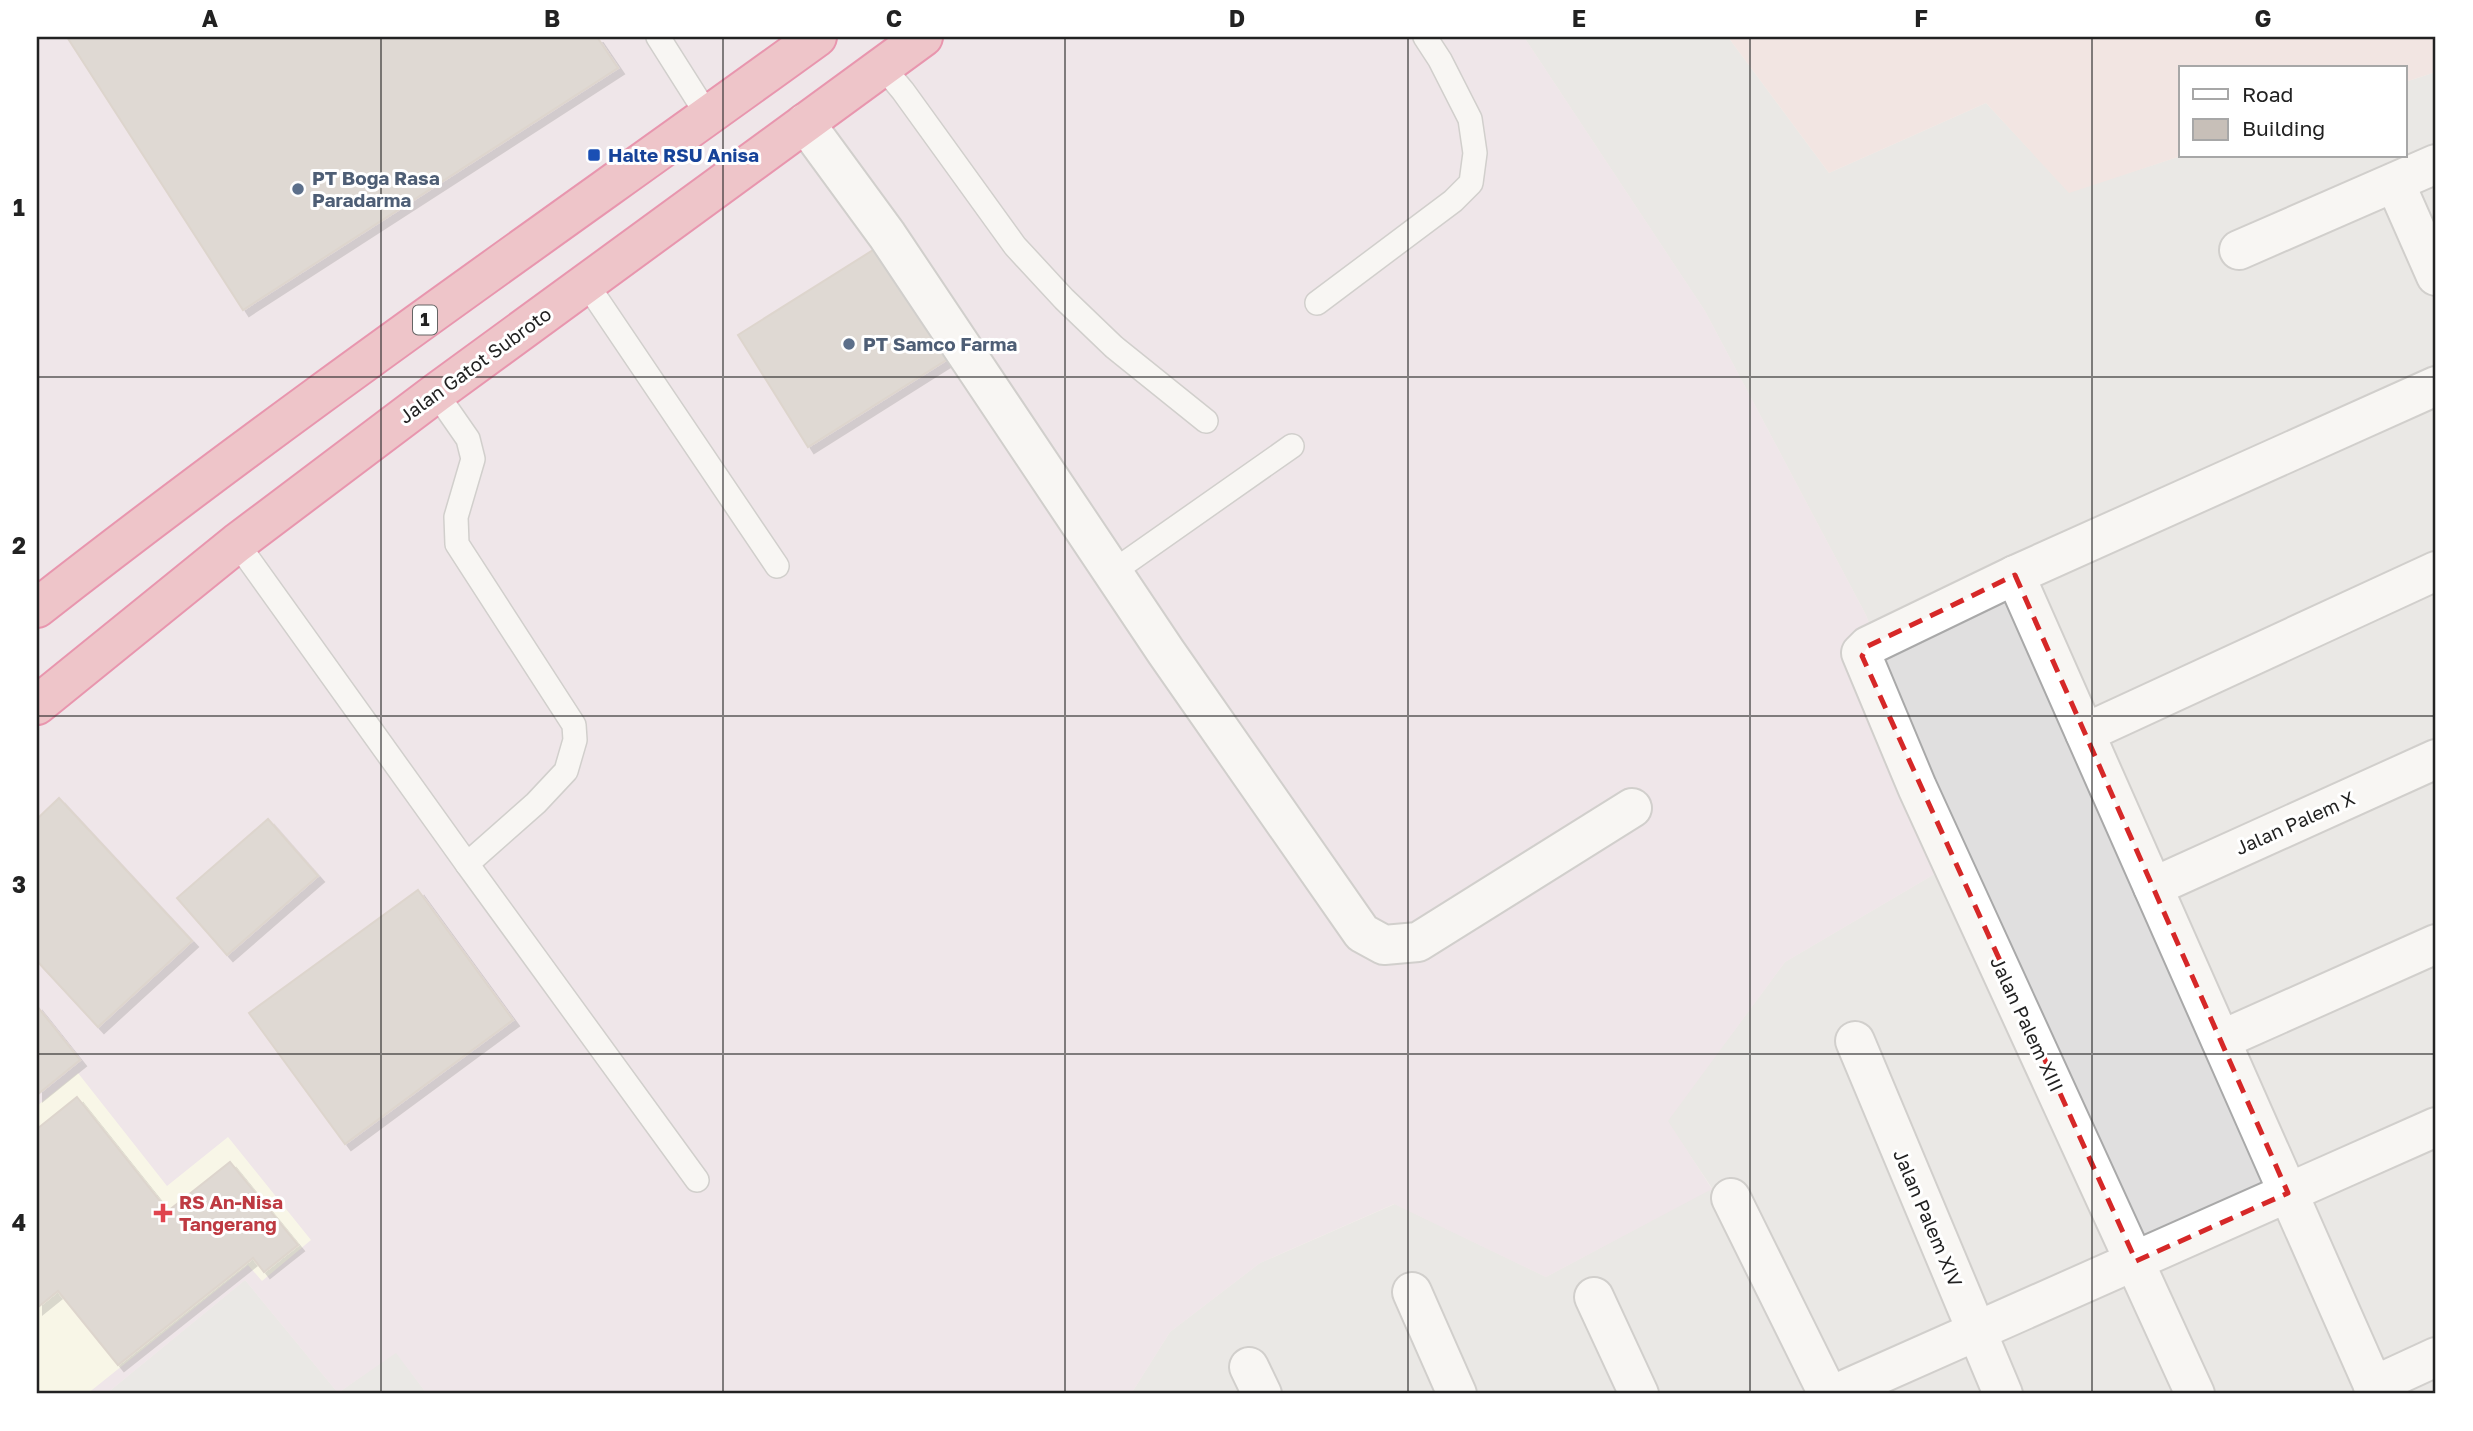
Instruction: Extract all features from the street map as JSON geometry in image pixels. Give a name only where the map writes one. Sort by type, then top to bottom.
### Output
[{"type":"highway","name":"1","points":[[37,608],[100,558],[414,327],[817,37]]},
{"type":"highway","name":"Jalan Gatot Subroto","points":[[37,705],[237,543],[436,393],[923,37]]},
{"type":"street","points":[[805,123],[887,235],[1166,652],[1362,933],[1384,945],[1418,942],[1632,808]]},
{"type":"street","points":[[2239,250],[2436,164]]},
{"type":"street","points":[[2395,183],[2436,276]]},
{"type":"street","points":[[2436,386],[2015,575],[2375,1390],[2436,1357]]},
{"type":"street","points":[[2085,733],[2436,571]]},
{"type":"street","name":"Jalan Palem XIII","points":[[2015,575],[1868,646],[1861,653],[1917,787],[2195,1394]]},
{"type":"street","name":"Jalan Palem X","points":[[2153,887],[2436,758]]},
{"type":"street","points":[[2221,1040],[2436,944]]},
{"type":"street","name":"Jalan Palem XIV","points":[[1855,1041],[2003,1394]]},
{"type":"street","points":[[1835,1394],[2436,1127]]},
{"type":"street","points":[[1731,1198],[1828,1394]]},
{"type":"street","points":[[1412,1292],[1457,1394]]},
{"type":"street","points":[[1594,1297],[1639,1394]]},
{"type":"lane","points":[[658,37],[708,116]]},
{"type":"lane","points":[[1317,303],[1453,201],[1471,183],[1475,153],[1470,119],[1425,37]]},
{"type":"lane","points":[[883,67],[1014,246],[1114,348],[1206,421]]},
{"type":"lane","points":[[586,283],[777,566]]},
{"type":"lane","points":[[436,393],[468,439],[473,458],[456,517],[457,544],[574,725],[575,740],[566,771],[536,803],[467,864]]},
{"type":"lane","points":[[1114,571],[1292,446]]},
{"type":"lane","points":[[237,543],[697,1180]]},
{"type":"highlighted area","points":[[2015,575],[2288,1193],[2136,1261],[1862,656],[1868,646]]},
{"type":"shaded area","points":[[37,37],[1524,37],[1705,311],[1866,615],[1955,862],[1785,962],[1668,1121],[1712,1189],[1546,1277],[1394,1204],[1260,1263],[1170,1332],[1131,1394],[427,1394],[396,1353],[338,1393],[245,1280],[106,1394],[37,1394]]},
{"type":"shaded area","points":[[1524,37],[1728,37],[1829,173],[1986,103],[2069,192],[2179,157],[2406,158],[2406,82],[2436,72],[2436,1394],[1131,1394],[1170,1332],[1260,1263],[1395,1204],[1546,1277],[1712,1188],[1667,1121],[1785,962],[1955,862],[1866,615],[1705,311]]},
{"type":"shaded area","points":[[1728,37],[2436,37],[2436,72],[2406,82],[2406,66],[2179,66],[2179,157],[2069,193],[1986,103],[1829,173]]},
{"type":"shaded area","name":"RS An-Nisa Tangerang","points":[[78,1073],[167,1186],[228,1137],[311,1240],[262,1281],[248,1265],[87,1394],[37,1394],[37,1106]]},
{"type":"shaded area","points":[[245,1280],[338,1393],[396,1352],[427,1394],[106,1394]]},
{"type":"building","name":"PT Boga Rasa Paradarma","points":[[67,37],[597,37],[618,68],[243,310]]},
{"type":"building","name":"PT Samco Farma","points":[[889,240],[959,352],[808,447],[738,335]]},
{"type":"building","points":[[59,798],[192,941],[98,1027],[37,961],[37,819]]},
{"type":"building","points":[[268,819],[318,876],[227,955],[177,898]]},
{"type":"building","points":[[418,890],[513,1020],[345,1144],[249,1013]]},
{"type":"building","points":[[37,1006],[80,1060],[37,1095]]},
{"type":"building","name":"RS An-Nisa Tangerang","points":[[77,1097],[168,1211],[230,1162],[298,1245],[264,1272],[253,1258],[118,1365],[58,1291],[37,1308],[37,1129]]},
{"type":"place","name":"Halte RSU Anisa","points":[[594,155]]},
{"type":"place","name":"PT Boga Rasa Paradarma","points":[[298,189]]},
{"type":"place","name":"PT Samco Farma","points":[[849,344]]},
{"type":"place","name":"RS An-Nisa Tangerang","points":[[163,1213]]}]
